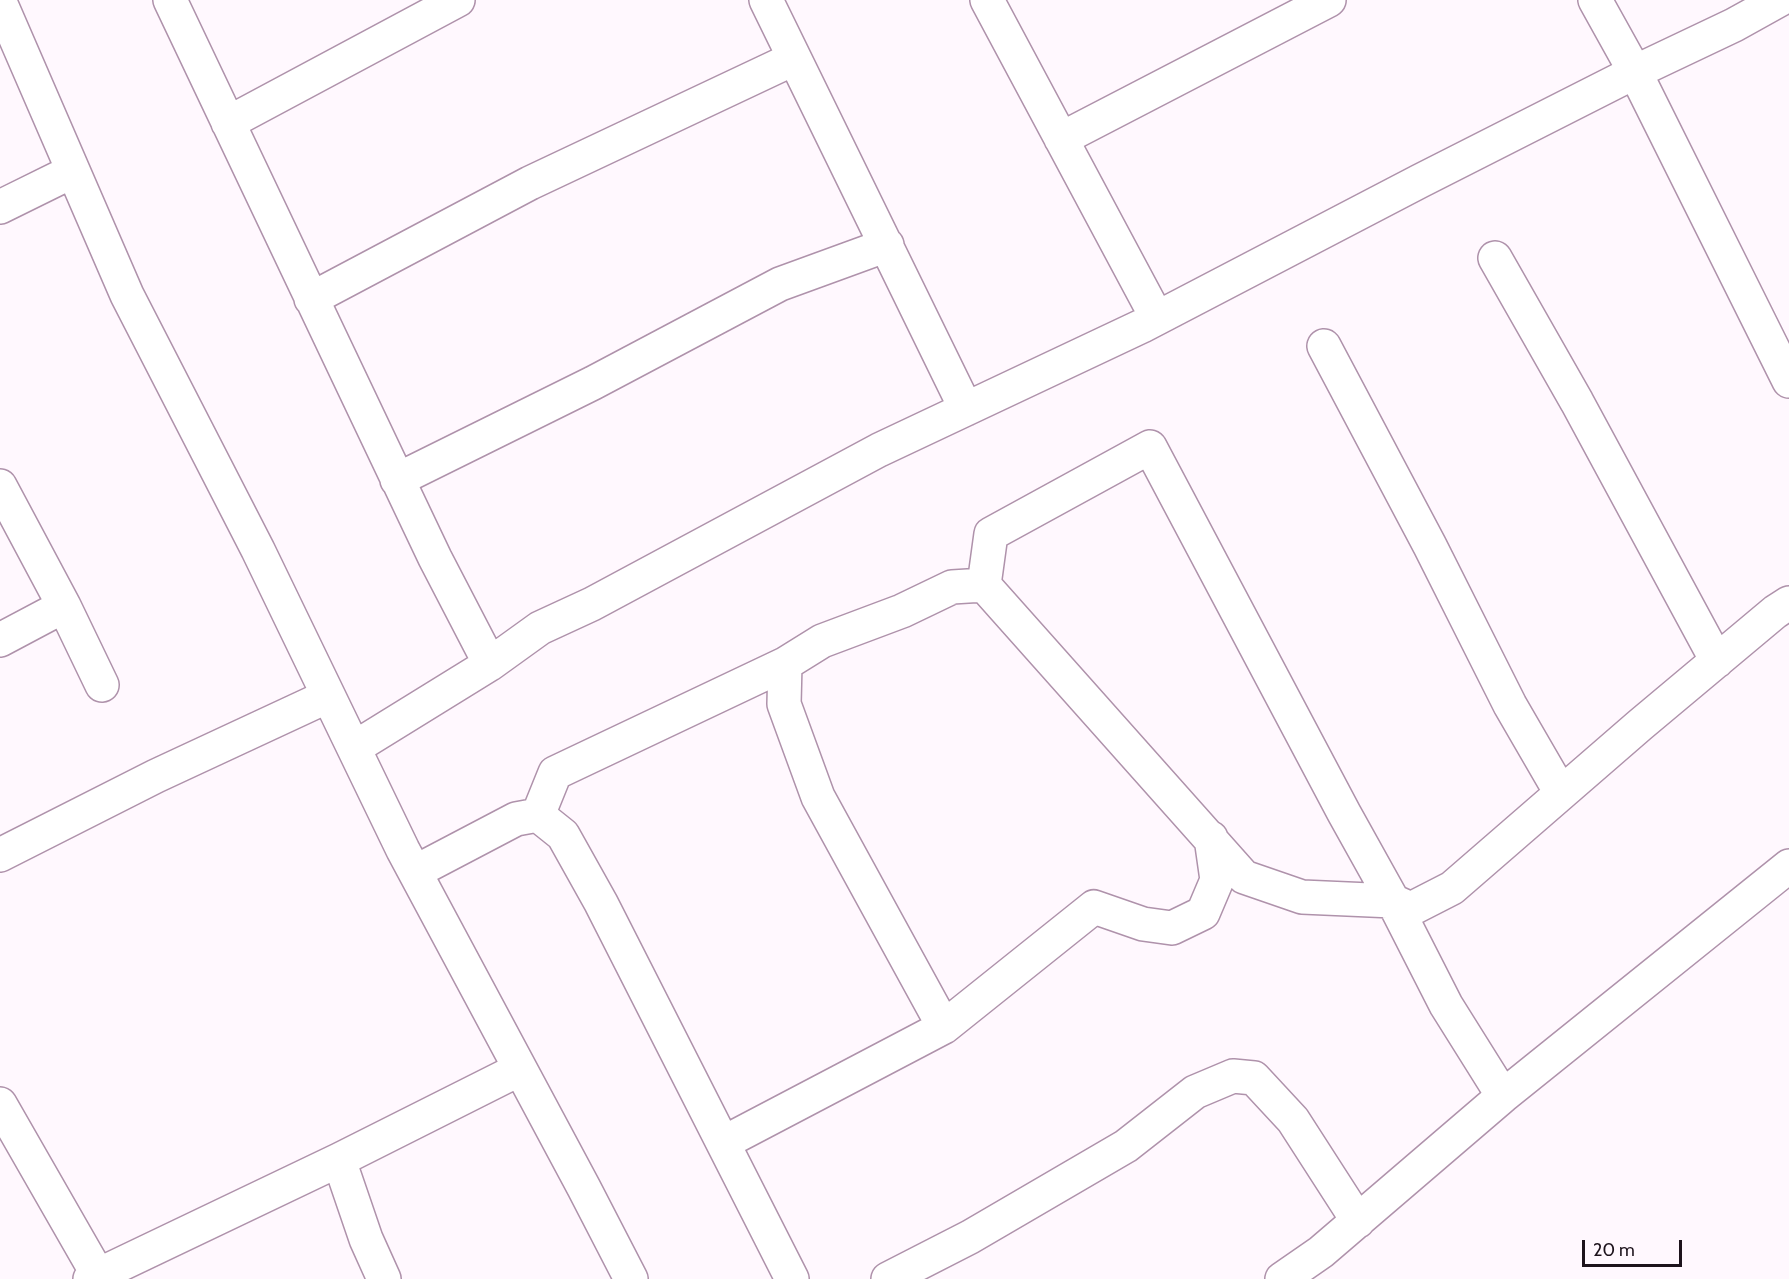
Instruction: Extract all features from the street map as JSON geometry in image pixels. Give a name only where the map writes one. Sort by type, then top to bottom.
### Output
[{"type":"street","points":[[170,0],[397,480],[490,664]]},
{"type":"street","points":[[228,123],[458,0]]},
{"type":"street","points":[[766,0],[966,409]]},
{"type":"street","points":[[987,0],[1157,318]]},
{"type":"street","points":[[1061,140],[1329,0]]},
{"type":"street","points":[[1595,0],[1635,72],[1789,381]]},
{"type":"street","points":[[354,748],[490,664],[540,628],[613,593],[879,450],[1157,318],[1410,186],[1635,72],[1734,25],[1779,0]]},
{"type":"street","points":[[0,2],[127,295],[258,550],[414,872],[631,1279]]},
{"type":"street","points":[[311,299],[530,183],[794,59]]},
{"type":"street","points":[[0,207],[73,171]]},
{"type":"street","points":[[397,480],[593,383],[780,284],[887,245]]},
{"type":"street","points":[[1495,258],[1717,661]]},
{"type":"street","points":[[1324,346],[1430,546],[1510,705],[1561,793]]},
{"type":"street","points":[[1503,1096],[1446,1005],[1393,901],[1150,447],[991,534],[984,585],[1244,877],[1302,897],[1393,901],[1412,909],[1452,888],[1717,661],[1789,603]]},
{"type":"street","points":[[0,486],[64,606],[102,685]]},
{"type":"street","points":[[538,816],[555,773],[785,664],[822,640],[902,611],[952,587],[984,585]]},
{"type":"street","points":[[0,640],[64,606]]},
{"type":"street","points":[[785,664],[784,704],[818,796],[944,1027]]},
{"type":"street","points":[[0,855],[156,776],[328,696]]},
{"type":"street","points":[[414,872],[516,819],[538,816],[563,835],[601,903],[792,1279]]},
{"type":"street","points":[[723,1143],[944,1027],[1094,907],[1143,924],[1172,928],[1203,913],[1217,880],[1211,838]]},
{"type":"street","points":[[1282,1279],[1321,1252],[1503,1096],[1789,866]]},
{"type":"street","points":[[0,1104],[94,1277],[339,1160],[520,1069]]},
{"type":"street","points":[[888,1279],[970,1237],[1125,1146],[1195,1092],[1233,1076],[1254,1078],[1293,1120],[1358,1221]]},
{"type":"street","points":[[339,1160],[366,1239],[384,1279]]}]
